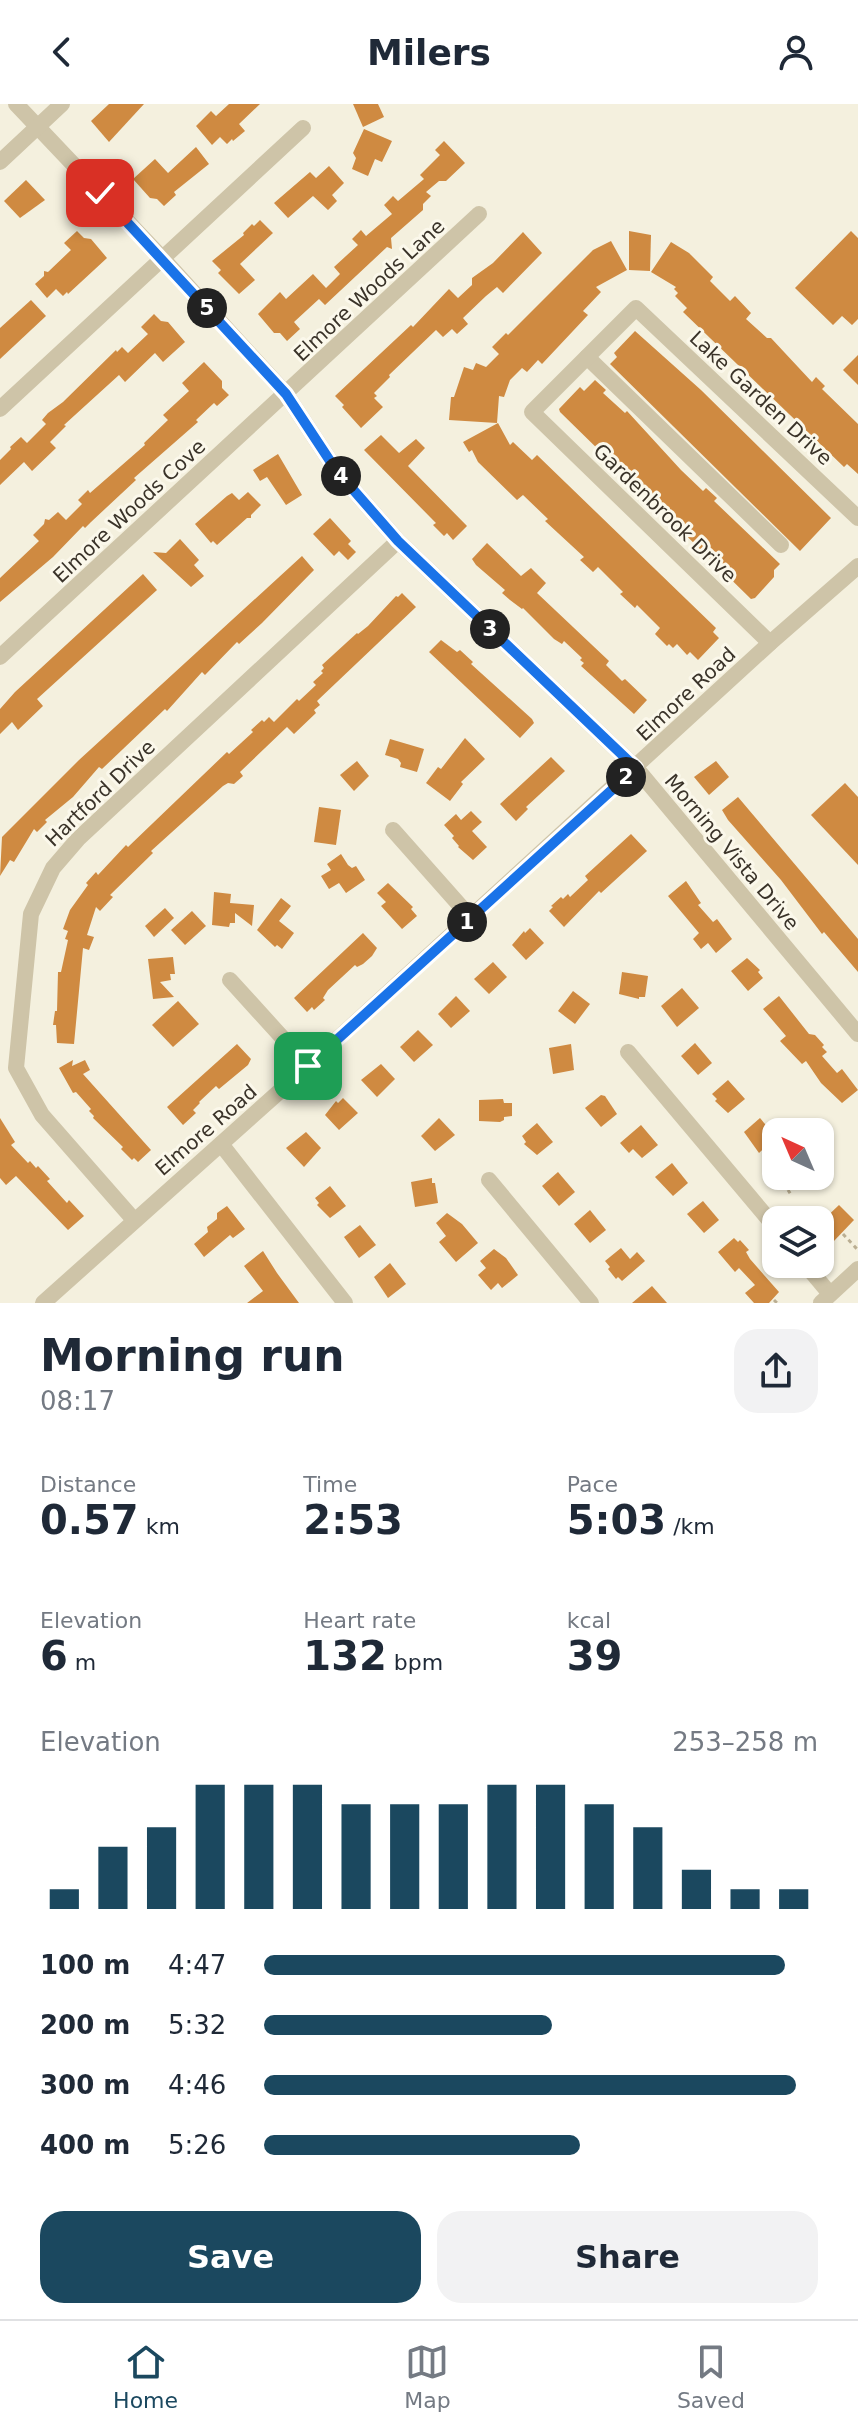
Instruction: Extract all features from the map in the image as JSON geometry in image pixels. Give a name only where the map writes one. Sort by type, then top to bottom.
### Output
[{"type":"street","name":"Morning Vista Drive","points":[[16,104],[286,394],[336,470],[398,541],[636,768],[858,1034]]},
{"type":"street","points":[[0,162],[62,104]]},
{"type":"street","points":[[0,409],[303,128]]},
{"type":"street","name":"Elmore Woods Lane","points":[[286,394],[479,214]]},
{"type":"street","name":"Lake Garden Drive","points":[[587,357],[636,308],[858,518]]},
{"type":"street","points":[[587,357],[781,545]]},
{"type":"street","name":"Gardenbrook Drive","points":[[587,357],[532,412],[770,643]]},
{"type":"street","name":"Elmore Woods Cove","points":[[0,657],[286,394]]},
{"type":"street","name":"Hartford Drive","points":[[134,1220],[42,1115],[16,1068],[31,914],[53,868],[78,839],[398,541]]},
{"type":"street","name":"Elmore Road","points":[[43,1303],[858,566]]},
{"type":"street","points":[[393,830],[471,918]]},
{"type":"street","points":[[230,980],[308,1066]]},
{"type":"street","points":[[628,1052],[762,1211]]},
{"type":"street","points":[[221,1144],[345,1303]]},
{"type":"street","points":[[489,1180],[591,1303]]},
{"type":"street","points":[[813,1278],[826,1299],[858,1269]]},
{"type":"path","points":[[788,1190],[791,1195]]},
{"type":"path","points":[[843,1234],[857,1249]]},
{"type":"building","points":[[109,104],[144,104],[109,142],[91,121]]},
{"type":"building","points":[[229,104],[260,104],[239,124],[245,131],[227,144],[220,137],[212,145],[196,126],[211,111],[216,116]]},
{"type":"building","points":[[353,104],[378,104],[384,117],[363,127]]},
{"type":"building","points":[[364,129],[392,141],[382,162],[375,159],[368,176],[352,169],[356,158],[353,153]]},
{"type":"building","points":[[444,141],[465,163],[446,181],[439,181],[426,192],[431,196],[423,204],[423,210],[391,238],[392,249],[387,247],[325,305],[319,299],[294,322],[300,329],[287,341],[280,333],[274,333],[258,314],[280,292],[286,299],[313,274],[326,288],[340,274],[334,267],[358,245],[352,239],[361,230],[366,236],[392,214],[384,205],[393,196],[398,201],[424,179],[420,175],[440,155],[435,150]]},
{"type":"building","points":[[196,147],[209,164],[174,192],[176,195],[164,206],[157,199],[150,198],[133,179],[155,159],[168,173]]},
{"type":"building","points":[[329,166],[344,183],[332,195],[337,201],[328,210],[313,196],[288,218],[274,203],[310,172],[316,178]]},
{"type":"building","points":[[26,180],[45,200],[20,218],[4,201]]},
{"type":"building","points":[[260,220],[273,233],[240,264],[255,280],[239,294],[218,273],[221,270],[212,261]]},
{"type":"building","points":[[77,231],[84,238],[91,239],[107,258],[68,294],[63,296],[56,289],[47,298],[35,284],[44,276],[44,271],[48,272],[71,250],[64,243]]},
{"type":"building","points":[[629,231],[651,235],[650,271],[629,270]]},
{"type":"building","points":[[851,231],[858,238],[858,319],[852,325],[842,316],[833,325],[795,288]]},
{"type":"building","points":[[523,232],[542,253],[503,293],[497,287],[486,296],[463,318],[468,324],[457,334],[452,329],[443,337],[436,330],[389,375],[374,393],[377,396],[374,398],[383,407],[361,428],[335,396],[411,325],[413,327],[449,289],[458,298],[472,285],[472,278],[493,263]]},
{"type":"building","points":[[611,241],[627,270],[596,287],[601,292],[583,311],[588,315],[542,364],[538,360],[527,372],[522,368],[510,380],[504,397],[499,396],[497,423],[449,420],[451,397],[454,397],[464,367],[473,370],[476,363],[486,367],[499,354],[492,347],[506,333],[508,335],[593,250]]},
{"type":"building","points":[[671,242],[689,253],[713,277],[710,281],[730,301],[735,296],[751,313],[746,319],[767,338],[771,338],[812,382],[816,377],[825,386],[822,389],[858,424],[858,474],[847,464],[844,467],[683,312],[687,308],[675,296],[678,293],[674,289],[676,287],[651,272]]},
{"type":"building","points":[[31,300],[46,316],[0,359],[0,328]]},
{"type":"building","points":[[154,314],[161,321],[168,322],[185,342],[163,362],[155,353],[125,382],[119,375],[64,425],[50,442],[56,448],[32,471],[24,462],[0,485],[0,460],[10,447],[21,437],[27,443],[46,424],[42,420],[48,413],[116,350],[122,347],[128,353],[148,334],[141,327]]},
{"type":"building","points":[[635,331],[701,390],[831,518],[800,551],[610,364],[617,357],[614,353]]},
{"type":"building","points":[[858,355],[858,385],[843,370]]},
{"type":"building","points":[[204,362],[222,381],[222,388],[229,395],[217,406],[214,403],[196,420],[198,422],[134,478],[136,480],[85,528],[83,526],[53,557],[0,602],[0,578],[39,541],[33,535],[45,519],[49,520],[58,512],[66,520],[82,504],[78,500],[88,490],[90,493],[145,445],[168,420],[163,415],[189,391],[182,383]]},
{"type":"building","points":[[595,380],[606,390],[603,393],[625,413],[627,411],[681,470],[703,491],[706,488],[717,498],[714,501],[780,564],[774,570],[774,577],[755,598],[751,599],[560,412],[559,409],[580,387],[584,391]]},
{"type":"building","points":[[498,423],[510,445],[513,442],[532,460],[537,455],[716,628],[713,632],[719,638],[698,660],[690,652],[687,655],[677,644],[673,648],[669,644],[667,646],[655,634],[660,628],[637,605],[635,608],[620,594],[623,592],[598,567],[593,572],[580,560],[584,557],[545,521],[548,519],[523,495],[517,500],[478,462],[472,450],[469,452],[463,442]]},
{"type":"building","points":[[381,435],[399,453],[416,439],[425,448],[408,466],[467,526],[453,540],[433,525],[436,523],[364,450]]},
{"type":"building","points":[[278,454],[302,495],[286,505],[267,477],[260,481],[253,470]]},
{"type":"building","points":[[248,492],[261,505],[251,518],[247,518],[217,545],[213,541],[211,543],[195,524],[227,496],[232,493],[239,500]]},
{"type":"building","points":[[330,518],[351,541],[348,544],[356,552],[348,560],[339,551],[334,556],[313,534]]},
{"type":"building","points":[[180,539],[199,560],[194,565],[204,576],[191,587],[153,552],[166,553]]},
{"type":"building","points":[[487,543],[521,576],[531,568],[546,583],[537,593],[609,661],[606,665],[622,681],[625,679],[647,700],[634,714],[581,666],[584,663],[580,660],[582,658],[564,641],[562,644],[554,639],[523,608],[502,593],[505,590],[476,565],[472,559]]},
{"type":"building","points":[[302,556],[314,570],[205,675],[202,672],[167,711],[165,709],[102,769],[99,767],[73,797],[45,820],[47,822],[37,832],[34,829],[14,862],[10,860],[0,876],[2,837],[79,760]]},
{"type":"building","points":[[143,574],[157,590],[37,699],[43,706],[18,730],[12,722],[0,734],[0,709],[15,692]]},
{"type":"building","points":[[402,593],[416,607],[317,701],[320,705],[314,710],[316,713],[294,734],[287,727],[240,772],[243,776],[234,784],[223,786],[151,851],[153,853],[110,895],[113,897],[100,911],[96,907],[87,935],[94,937],[89,950],[83,948],[74,1044],[57,1043],[56,1025],[53,1025],[57,1011],[58,972],[61,972],[68,940],[65,939],[68,931],[63,929],[70,910],[88,885],[86,883],[227,752],[229,754],[253,732],[251,730],[262,720],[264,722],[269,717],[274,722],[297,699],[299,701],[316,685],[313,682],[323,673],[322,665]]},
{"type":"building","points":[[441,640],[457,652],[460,650],[473,662],[471,664],[532,719],[534,723],[520,738],[429,652]]},
{"type":"building","points":[[465,738],[485,759],[461,782],[463,784],[450,801],[426,783]]},
{"type":"building","points":[[390,739],[424,749],[417,772],[400,767],[398,759],[385,755]]},
{"type":"building","points":[[551,757],[565,771],[526,807],[528,809],[516,821],[500,804]]},
{"type":"building","points":[[357,761],[369,776],[354,791],[340,775]]},
{"type":"building","points":[[716,761],[729,777],[709,795],[694,777]]},
{"type":"building","points":[[845,783],[858,797],[858,865],[811,815]]},
{"type":"building","points":[[738,797],[858,939],[858,972],[824,932],[822,934],[781,880],[728,820],[722,810]]},
{"type":"building","points":[[319,807],[341,810],[336,845],[314,842]]},
{"type":"building","points":[[471,811],[482,822],[472,831],[487,847],[473,860],[458,847],[452,838],[454,836],[444,825],[456,814],[461,820]]},
{"type":"building","points":[[631,834],[647,851],[601,893],[599,891],[564,927],[549,911],[551,906],[561,897],[563,899],[568,894],[570,897],[588,880],[585,876]]},
{"type":"building","points":[[341,854],[348,865],[352,868],[356,866],[365,880],[346,893],[339,883],[329,889],[321,876],[331,870],[327,864]]},
{"type":"building","points":[[686,881],[701,903],[698,905],[713,922],[717,919],[732,939],[716,953],[708,943],[701,949],[693,939],[699,933],[668,896]]},
{"type":"building","points":[[388,883],[413,907],[411,909],[417,916],[402,929],[381,906],[386,902],[377,893]]},
{"type":"building","points":[[214,892],[231,894],[230,903],[254,905],[252,926],[235,913],[235,923],[230,923],[229,927],[212,925]]},
{"type":"building","points":[[281,898],[291,906],[279,921],[294,933],[282,949],[277,945],[275,947],[257,930]]},
{"type":"building","points":[[165,908],[174,918],[154,937],[145,926]]},
{"type":"building","points":[[192,911],[206,926],[185,945],[171,930]]},
{"type":"building","points":[[530,928],[544,943],[526,960],[512,945]]},
{"type":"building","points":[[363,933],[377,948],[372,956],[363,964],[355,965],[328,990],[323,998],[325,1000],[307,1012],[294,998]]},
{"type":"building","points":[[173,957],[175,974],[170,974],[171,980],[160,982],[174,997],[153,999],[148,959]]},
{"type":"building","points":[[747,958],[760,970],[758,972],[763,978],[748,991],[731,971]]},
{"type":"building","points":[[493,962],[507,977],[489,994],[474,979]]},
{"type":"building","points":[[622,972],[648,976],[645,997],[639,999],[619,994]]},
{"type":"building","points":[[682,988],[699,1008],[677,1027],[661,1006]]},
{"type":"building","points":[[573,991],[590,1004],[575,1024],[558,1011]]},
{"type":"building","points":[[456,996],[470,1011],[451,1028],[438,1014]]},
{"type":"building","points":[[779,996],[809,1034],[815,1035],[824,1045],[822,1047],[827,1052],[822,1056],[837,1073],[842,1069],[858,1090],[842,1103],[821,1083],[806,1061],[802,1064],[780,1041],[786,1036],[763,1009]]},
{"type":"building","points":[[178,1001],[199,1024],[173,1047],[152,1025]]},
{"type":"building","points":[[418,1030],[433,1045],[414,1062],[400,1047]]},
{"type":"building","points":[[695,1043],[712,1063],[698,1075],[681,1056]]},
{"type":"building","points":[[237,1044],[251,1059],[248,1065],[219,1089],[216,1086],[199,1102],[193,1110],[196,1113],[183,1125],[167,1107]]},
{"type":"building","points":[[571,1044],[574,1070],[553,1074],[549,1048]]},
{"type":"building","points":[[73,1060],[72,1066],[85,1060],[90,1070],[83,1074],[151,1150],[138,1162],[121,1149],[123,1147],[93,1118],[91,1109],[76,1092],[73,1093],[59,1068]]},
{"type":"building","points":[[381,1064],[395,1079],[377,1097],[361,1080]]},
{"type":"building","points":[[728,1080],[745,1099],[728,1113],[712,1094]]},
{"type":"building","points":[[601,1095],[605,1096],[617,1114],[601,1127],[585,1108]]},
{"type":"building","points":[[343,1098],[358,1113],[339,1130],[325,1115],[336,1101],[338,1103]]},
{"type":"building","points":[[503,1099],[504,1103],[512,1103],[512,1116],[504,1117],[500,1122],[479,1121],[479,1100]]},
{"type":"building","points":[[0,1118],[15,1142],[11,1145],[28,1163],[30,1161],[36,1168],[38,1166],[67,1203],[69,1200],[84,1216],[68,1230],[16,1176],[6,1185],[0,1178]]},
{"type":"building","points":[[439,1118],[455,1135],[435,1151],[421,1136]]},
{"type":"building","points":[[760,1118],[762,1120],[762,1150],[759,1153],[744,1132]]},
{"type":"building","points":[[537,1123],[553,1142],[537,1155],[524,1144],[526,1142],[522,1136]]},
{"type":"building","points":[[641,1125],[658,1145],[642,1158],[633,1149],[629,1153],[620,1143]]},
{"type":"building","points":[[306,1132],[321,1148],[304,1167],[286,1148]]},
{"type":"building","points":[[672,1163],[688,1183],[673,1196],[655,1177]]},
{"type":"building","points":[[558,1172],[575,1192],[559,1206],[542,1186]]},
{"type":"building","points":[[432,1178],[438,1203],[415,1207],[411,1182]]},
{"type":"building","points":[[330,1186],[346,1206],[330,1218],[317,1205],[319,1203],[315,1198]]},
{"type":"building","points":[[703,1201],[719,1220],[704,1233],[687,1214]]},
{"type":"building","points":[[839,1205],[854,1220],[834,1241],[834,1210]]},
{"type":"building","points":[[227,1206],[245,1229],[233,1238],[230,1235],[204,1257],[194,1244],[208,1232],[207,1227],[217,1219],[217,1213]]},
{"type":"building","points":[[590,1210],[606,1230],[590,1243],[574,1224]]},
{"type":"building","points":[[447,1213],[462,1224],[478,1243],[456,1262],[439,1242],[446,1236],[436,1223]]},
{"type":"building","points":[[360,1225],[376,1245],[359,1258],[344,1237]]},
{"type":"building","points":[[734,1238],[738,1242],[740,1240],[749,1250],[746,1252],[762,1273],[762,1278],[767,1278],[779,1292],[769,1303],[754,1303],[745,1293],[755,1285],[739,1268],[735,1272],[718,1252]]},
{"type":"building","points":[[621,1248],[630,1259],[637,1252],[645,1261],[622,1281],[618,1277],[616,1279],[605,1261]]},
{"type":"building","points":[[494,1249],[506,1258],[518,1275],[502,1288],[498,1283],[491,1290],[478,1275],[486,1268],[480,1261]]},
{"type":"building","points":[[263,1251],[299,1303],[247,1303],[263,1291],[244,1266]]},
{"type":"building","points":[[390,1263],[406,1284],[388,1298],[374,1277]]},
{"type":"building","points":[[652,1286],[667,1303],[632,1303]]},
{"type":"route","points":[[100,193],[286,394],[336,470],[398,541],[636,768],[308,1066]]}]
